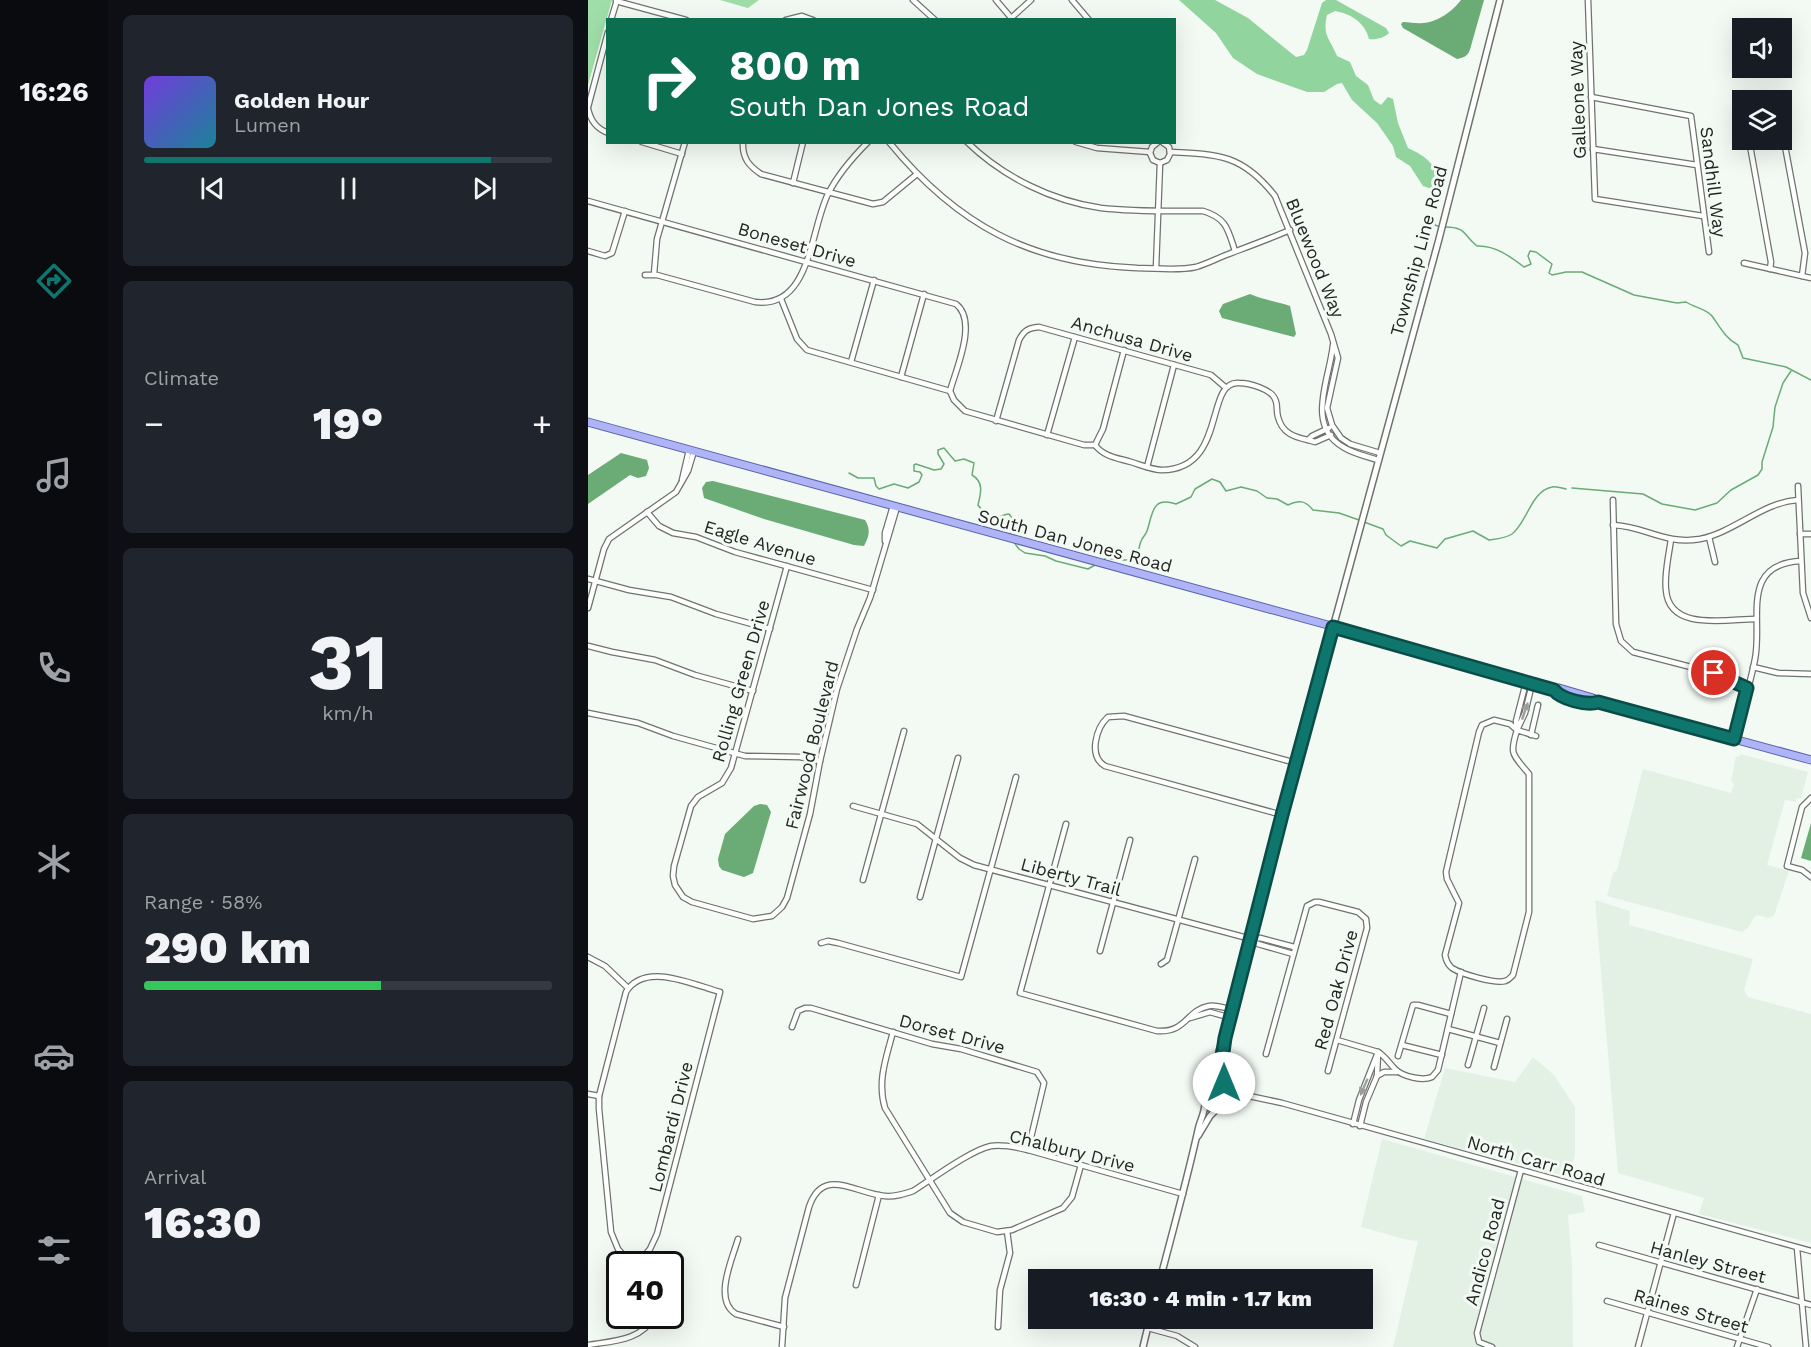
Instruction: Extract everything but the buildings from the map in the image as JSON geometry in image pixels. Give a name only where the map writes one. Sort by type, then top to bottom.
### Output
[{"type":"main road","name":"South Dan Jones Road","points":[[588,422],[1333,627],[1554,690],[1558,695],[1591,705],[1598,702],[1811,760]]},
{"type":"street","points":[[612,18],[617,0],[666,17]]},
{"type":"street","points":[[913,0],[933,18]]},
{"type":"street","points":[[996,0],[1010,18]]},
{"type":"street","points":[[1012,18],[1031,0]]},
{"type":"street","points":[[1072,0],[1087,18]]},
{"type":"street","name":"Township Line Road","points":[[1225,1038],[1364,508],[1446,213],[1500,0]]},
{"type":"street","name":"Galleone Way","points":[[1588,0],[1595,199],[1703,216]]},
{"type":"street","points":[[606,40],[588,108],[590,118],[596,127],[606,132]]},
{"type":"street","name":"Sandhill Way","points":[[1591,97],[1691,116],[1709,252]]},
{"type":"street","points":[[649,144],[682,153]]},
{"type":"street","points":[[654,274],[662,221],[684,144]]},
{"type":"street","points":[[743,144],[743,155],[753,169],[761,174],[873,204],[883,202],[917,174]]},
{"type":"street","points":[[794,183],[803,144]]},
{"type":"street","points":[[645,275],[654,274],[754,302],[765,303],[781,299],[798,283],[829,192],[838,176],[866,144]]},
{"type":"street","points":[[891,144],[940,196],[974,221],[1010,241],[1047,255],[1080,263],[1156,268],[1197,266],[1290,230]]},
{"type":"street","points":[[969,144],[999,169],[1049,194],[1102,208],[1203,211],[1212,214],[1220,218],[1226,226],[1235,251]]},
{"type":"street","points":[[1083,144],[1097,148],[1150,152]]},
{"type":"street","points":[[1157,144],[1150,152],[1153,160],[1160,163],[1167,160],[1170,152],[1166,144]]},
{"type":"street","points":[[1593,149],[1697,165]]},
{"type":"street","points":[[1751,150],[1771,262],[1770,269]]},
{"type":"street","points":[[1786,150],[1806,253],[1802,276]]},
{"type":"street","name":"Bluewood Way","points":[[1170,152],[1218,156],[1239,163],[1260,177],[1275,196],[1334,342],[1338,358],[1328,408],[1333,434],[1341,446],[1357,454],[1378,460]]},
{"type":"street","points":[[1156,268],[1160,163]]},
{"type":"street","name":"Boneset Drive","points":[[588,201],[956,304],[965,314],[966,332],[950,391]]},
{"type":"street","points":[[588,251],[605,256],[614,251],[625,211]]},
{"type":"street","points":[[1744,263],[1811,278]]},
{"type":"street","points":[[851,362],[874,280]]},
{"type":"street","points":[[901,377],[924,294]]},
{"type":"street","points":[[781,299],[797,339],[803,347],[811,351],[950,391],[954,400],[965,411],[1084,445],[1095,445],[1104,454],[1147,467],[1164,470],[1182,466],[1197,456],[1209,438],[1221,395],[1226,387],[1238,382],[1271,393],[1275,399],[1278,416],[1288,434],[1315,442],[1333,434]]},
{"type":"street","name":"Anchusa Drive","points":[[996,421],[1019,340],[1027,329],[1040,327],[1211,375],[1226,387]]},
{"type":"street","points":[[1047,435],[1075,337]]},
{"type":"street","name":"Bluewood Way","points":[[1334,342],[1322,400],[1321,412],[1326,429],[1359,447],[1380,453]]},
{"type":"street","points":[[1095,445],[1103,429],[1124,350]]},
{"type":"street","points":[[1147,467],[1174,365]]},
{"type":"street","points":[[1308,440],[1332,426]]},
{"type":"street","points":[[1357,454],[1359,447]]},
{"type":"street","points":[[588,608],[604,549],[609,539],[672,496],[682,483],[691,451]]},
{"type":"street","points":[[1798,486],[1803,593],[1811,618]]},
{"type":"street","points":[[1613,500],[1616,624],[1623,644],[1633,652],[1714,673],[1747,688]]},
{"type":"street","points":[[1613,525],[1629,527],[1655,536],[1690,540],[1730,530],[1779,503],[1798,500]]},
{"type":"street","name":"Fairwood Boulevard","points":[[772,916],[782,907],[787,898],[813,805],[820,761],[844,669],[873,590],[885,543],[885,533],[895,507]]},
{"type":"street","name":"Eagle Avenue","points":[[647,512],[666,531],[696,537],[735,552],[873,590]]},
{"type":"street","points":[[1800,534],[1811,534]]},
{"type":"street","points":[[1709,537],[1715,562]]},
{"type":"street","points":[[1671,539],[1666,592],[1670,604],[1682,617],[1692,620],[1756,619]]},
{"type":"street","points":[[1734,739],[1757,647],[1756,599],[1763,581],[1777,567],[1789,562],[1801,561]]},
{"type":"street","name":"Rolling Green Drive","points":[[772,916],[753,919],[697,904],[683,897],[673,876],[688,812],[698,797],[726,778],[735,754],[787,566]]},
{"type":"street","points":[[588,579],[629,590],[671,597],[716,614],[770,629]]},
{"type":"street","points":[[588,646],[655,660],[696,675],[753,691]]},
{"type":"street","points":[[1753,667],[1778,674],[1811,674]]},
{"type":"street","points":[[1529,683],[1525,713],[1517,730],[1511,748],[1514,756],[1529,774],[1529,912],[1513,975],[1509,980],[1496,982],[1451,967],[1445,955],[1459,903],[1446,872],[1482,725],[1494,720],[1510,724],[1517,730],[1534,735],[1538,705]]},
{"type":"street","points":[[588,713],[638,723],[735,754],[756,758],[800,756],[820,761]]},
{"type":"street","points":[[1282,815],[1105,766],[1095,755],[1098,736],[1106,718],[1114,715],[1124,716],[1296,762]]},
{"type":"street","points":[[863,879],[904,731]]},
{"type":"street","points":[[920,897],[958,758]]},
{"type":"street","points":[[821,943],[828,941],[837,943],[961,977],[1016,777]]},
{"type":"street","points":[[1811,798],[1802,807],[1787,866],[1802,870],[1811,877]]},
{"type":"street","name":"Liberty Trail","points":[[853,806],[917,824],[964,860],[990,870],[1251,939],[1260,938],[1294,947]]},
{"type":"street","points":[[1066,824],[1020,993],[1167,1032],[1177,1029],[1197,1011],[1207,1007],[1233,1010]]},
{"type":"street","points":[[1100,951],[1130,840]]},
{"type":"street","points":[[1161,964],[1167,960],[1195,859]]},
{"type":"street","name":"Red Oak Drive","points":[[1266,1054],[1307,906],[1314,902],[1358,912],[1366,919],[1367,928],[1328,1071]]},
{"type":"street","points":[[1251,939],[1258,945],[1293,954]]},
{"type":"street","points":[[588,957],[604,966],[628,988],[599,1096],[610,1226],[620,1251]]},
{"type":"street","points":[[1377,1076],[1384,1072],[1397,1072],[1427,1080],[1436,1073],[1461,972]]},
{"type":"street","name":"Lombardi Drive","points":[[628,988],[634,982],[647,977],[658,977],[670,978],[720,992],[657,1234],[648,1251]]},
{"type":"street","points":[[1398,1056],[1413,1005],[1451,1014]]},
{"type":"street","name":"Dorset Drive","points":[[792,1027],[796,1014],[806,1008],[1037,1072],[1044,1083],[1028,1150]]},
{"type":"street","points":[[1468,1065],[1484,1008]]},
{"type":"street","points":[[1190,1018],[1210,1012],[1231,1018]]},
{"type":"street","points":[[1494,1067],[1507,1019]]},
{"type":"street","points":[[1448,1029],[1500,1043]]},
{"type":"street","points":[[893,1032],[882,1077],[883,1102],[886,1111],[950,1213],[956,1218],[998,1232],[1007,1231],[1063,1208],[1072,1197],[1081,1165]]},
{"type":"street","points":[[1198,1136],[1197,1131],[1204,1115],[1205,1092],[1216,1078],[1219,1051],[1225,1038]]},
{"type":"street","points":[[1225,1038],[1221,1072],[1230,1098],[1227,1106]]},
{"type":"street","points":[[1337,1040],[1378,1052],[1397,1072]]},
{"type":"street","points":[[1402,1045],[1442,1055]]},
{"type":"street","points":[[1360,1126],[1366,1102],[1377,1076],[1378,1052]]},
{"type":"street","points":[[1353,1124],[1359,1100],[1378,1052]]},
{"type":"street","points":[[1212,1084],[1219,1084],[1227,1088]]},
{"type":"street","name":"North Carr Road","points":[[1227,1088],[1235,1094],[1255,1096],[1811,1251]]},
{"type":"street","points":[[588,1094],[599,1096]]},
{"type":"street","points":[[1163,1269],[1198,1136],[1216,1110],[1237,1100],[1255,1096]]},
{"type":"street","points":[[1205,1103],[1216,1110]]},
{"type":"street","name":"Chalbury Drive","points":[[784,1327],[785,1298],[809,1207],[815,1194],[823,1187],[838,1184],[879,1195],[904,1194],[985,1148],[1011,1146],[1182,1194]]},
{"type":"street","name":"Andico Road","points":[[1492,1347],[1483,1345],[1478,1340],[1477,1333],[1521,1170]]},
{"type":"street","points":[[856,1285],[879,1195]]},
{"type":"street","points":[[1638,1347],[1674,1213]]},
{"type":"street","points":[[998,1328],[1000,1290],[1010,1253],[1007,1231]]},
{"type":"street","points":[[738,1239],[724,1291],[726,1303],[736,1314],[784,1327],[782,1347]]},
{"type":"street","name":"Hanley Street","points":[[1599,1245],[1811,1305]]},
{"type":"street","points":[[1797,1248],[1806,1347]]},
{"type":"street","points":[[1737,1347],[1756,1289]]},
{"type":"street","name":"Raines Street","points":[[1606,1301],[1768,1347]]},
{"type":"street","points":[[588,1345],[637,1335],[644,1329]]},
{"type":"street","points":[[1143,1347],[1148,1329]]},
{"type":"street","points":[[1152,1329],[1177,1336],[1195,1347]]},
{"type":"shaded area","points":[[588,0],[612,0],[606,18],[588,85]]},
{"type":"shaded area","points":[[720,0],[759,0],[748,8]]},
{"type":"shaded area","points":[[1179,0],[1215,0],[1248,18],[1296,57],[1304,55],[1307,50],[1322,3],[1326,0],[1336,0],[1386,28],[1389,33],[1385,36],[1369,39],[1357,20],[1335,11],[1327,15],[1325,28],[1337,56],[1350,62],[1356,76],[1368,85],[1374,100],[1381,105],[1388,97],[1393,99],[1398,123],[1408,148],[1429,161],[1436,170],[1441,183],[1432,189],[1423,186],[1410,166],[1396,157],[1393,146],[1377,123],[1352,100],[1342,83],[1324,92],[1307,92],[1257,74],[1233,58],[1216,33]]},
{"type":"shaded area","points":[[1461,0],[1484,0],[1470,49],[1463,57],[1457,59],[1403,28],[1401,24],[1403,22],[1434,21],[1449,12]]},
{"type":"shaded area","points":[[1250,294],[1290,306],[1296,334],[1294,337],[1222,318],[1219,311],[1223,304]]},
{"type":"shaded area","points":[[621,453],[647,460],[649,468],[646,476],[638,478],[630,475],[588,504],[588,475]]},
{"type":"shaded area","points":[[713,481],[865,520],[869,530],[867,539],[864,546],[854,545],[764,519],[704,498],[702,488],[706,482]]},
{"type":"shaded area","points":[[1740,754],[1808,772],[1801,798],[1796,799],[1796,802],[1785,800],[1767,865],[1789,871],[1774,916],[1754,917],[1748,928],[1742,932],[1607,896],[1613,873],[1617,870],[1643,769],[1731,793],[1736,756],[1739,757]]},
{"type":"shaded area","points":[[767,805],[771,812],[753,873],[744,877],[722,870],[718,859],[725,834],[754,806]]},
{"type":"shaded area","points":[[1811,823],[1811,861],[1801,858]]},
{"type":"shaded area","points":[[1595,900],[1630,911],[1629,925],[1753,959],[1744,990],[1748,997],[1811,1014],[1811,1243],[1699,1214],[1704,1198],[1618,1173]]},
{"type":"shaded area","points":[[1533,1057],[1554,1075],[1575,1107],[1575,1155],[1569,1177],[1424,1139],[1445,1068],[1515,1082]]},
{"type":"shaded area","points":[[1382,1139],[1582,1196],[1585,1212],[1568,1215],[1572,1264],[1573,1347],[1393,1347],[1418,1241],[1361,1227]]},
{"type":"waterway","points":[[1434,219],[1435,225],[1440,227]]},
{"type":"waterway","points":[[1445,227],[1461,230],[1477,246],[1496,250],[1524,267],[1531,264],[1528,256],[1530,251],[1536,252],[1552,264],[1549,273],[1552,275],[1582,272],[1634,295],[1677,303],[1686,302],[1710,314],[1726,336],[1738,345],[1743,358],[1786,367],[1811,380]]},
{"type":"waterway","points":[[1572,488],[1643,494],[1662,504],[1695,510],[1717,503],[1731,490],[1758,475],[1762,469],[1773,427],[1775,407],[1783,383],[1791,371]]},
{"type":"waterway","points":[[849,473],[858,478],[874,478],[879,489],[894,484],[908,488],[919,482],[922,475],[914,471],[914,465],[934,470],[941,469],[944,464],[938,450],[944,448],[955,461],[964,459],[974,463],[972,475],[981,488],[978,505],[994,516],[1009,514],[1012,518],[1011,534]]},
{"type":"waterway","points":[[1102,561],[1106,558],[1131,560],[1138,552],[1154,508],[1162,502],[1176,504],[1191,497],[1195,489],[1212,479],[1220,482],[1226,491],[1241,487],[1257,491],[1267,498],[1277,499],[1288,505],[1302,502],[1313,510],[1339,513],[1359,520]]},
{"type":"waterway","points":[[1364,522],[1383,529],[1386,535],[1401,546],[1410,541],[1437,548],[1445,539],[1473,531],[1489,540],[1498,539],[1512,534],[1517,529],[1539,494],[1554,487],[1566,489]]},
{"type":"waterway","points":[[1013,541],[1025,553],[1045,556],[1088,569],[1095,565]]},
{"type":"route","points":[[1224,1083],[1221,1066],[1225,1038],[1333,627],[1554,690],[1558,695],[1591,705],[1598,702],[1734,739],[1747,688],[1714,673]]}]
